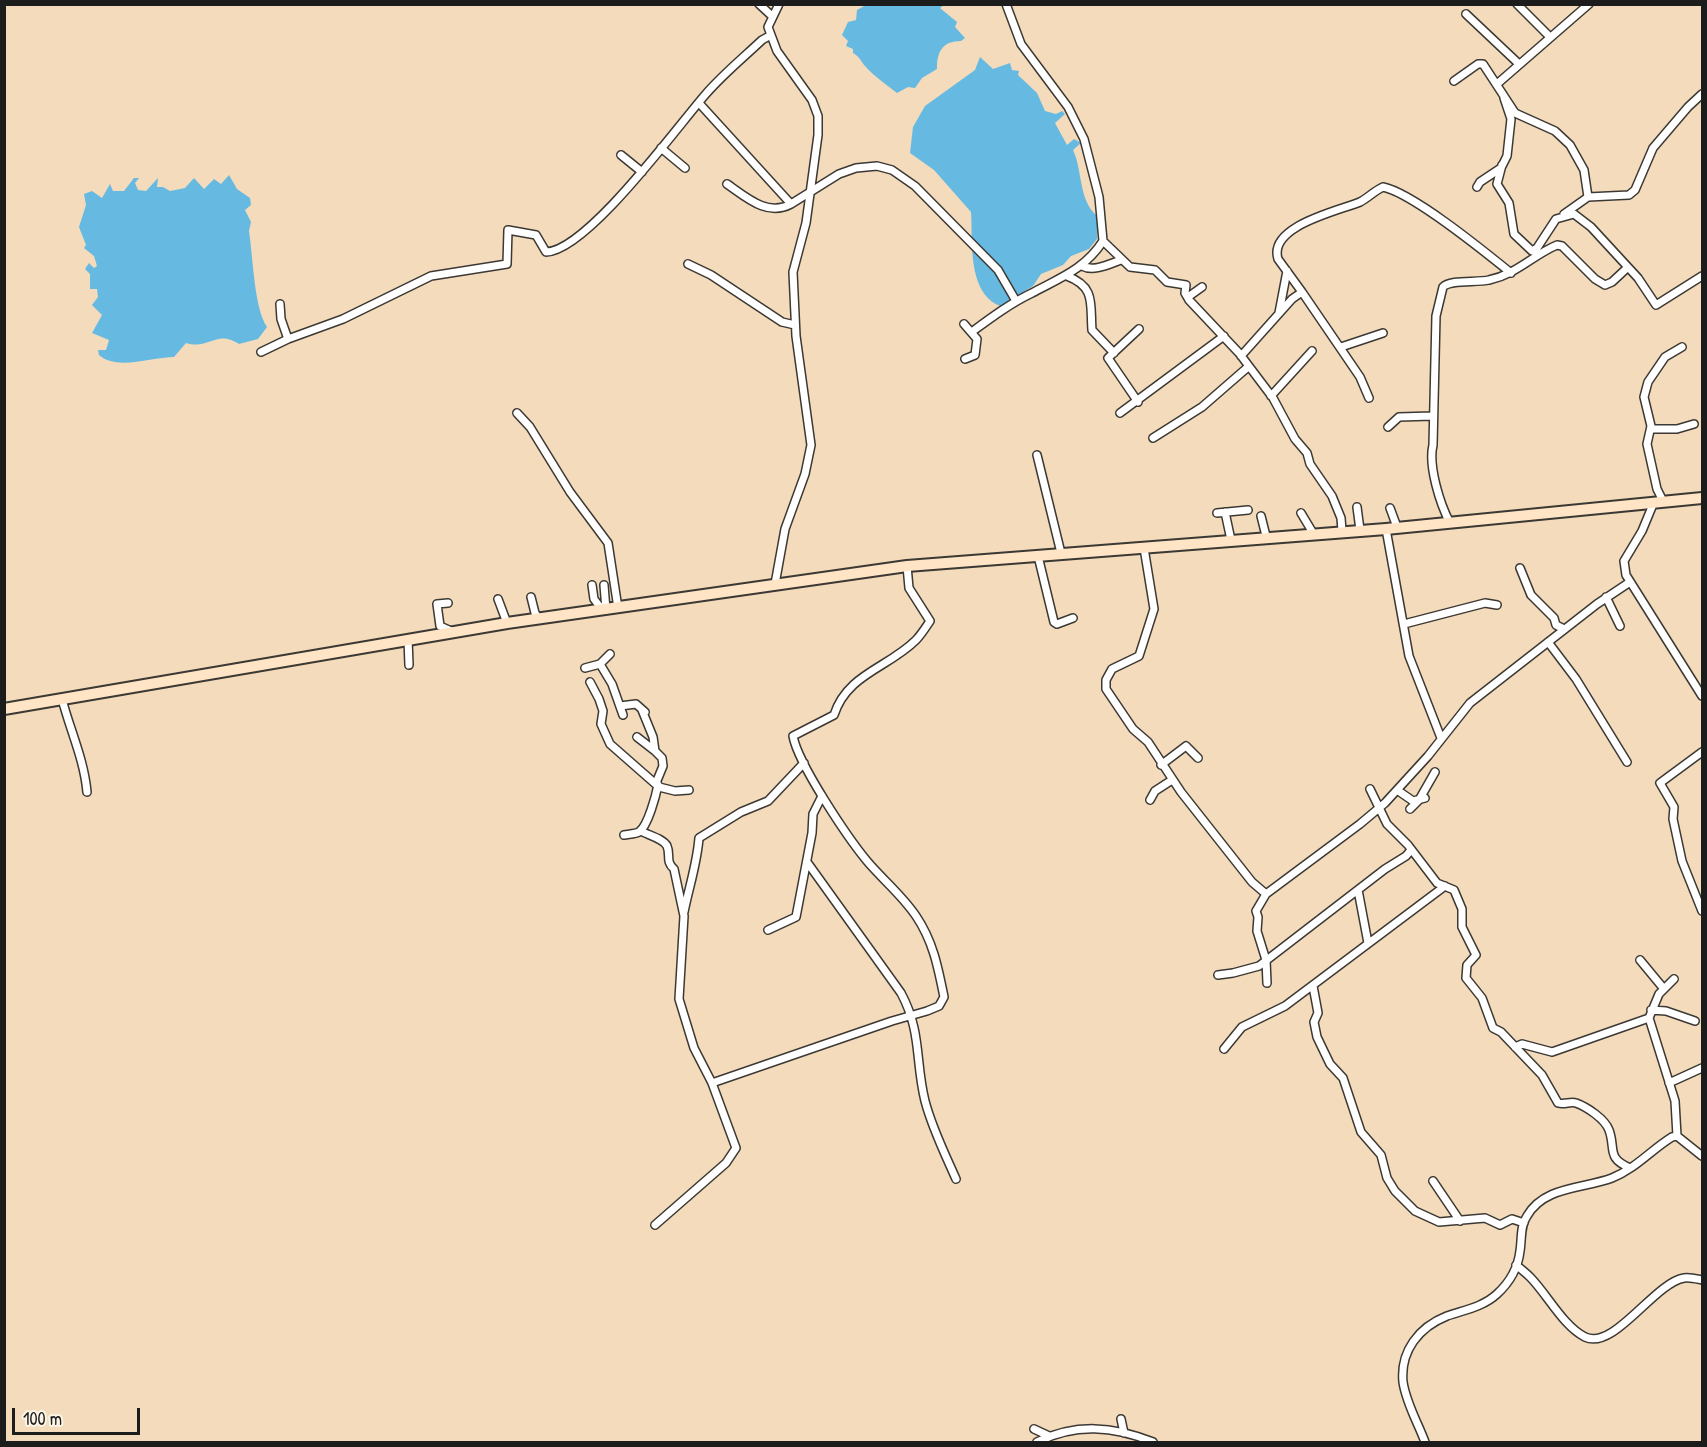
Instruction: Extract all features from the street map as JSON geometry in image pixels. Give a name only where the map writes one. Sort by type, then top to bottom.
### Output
[{"type":"street","points":[[759,4],[772,16]]},
{"type":"street","points":[[775,584],[785,529],[803,481],[811,445],[795,325],[794,272],[811,192],[818,135],[818,116],[812,100],[777,51],[768,27],[779,4]]},
{"type":"street","points":[[1006,4],[1021,44],[1068,107],[1084,139],[1100,204],[1103,241],[1120,260],[1135,269],[1155,270],[1167,282],[1186,285],[1188,297],[1241,356],[1271,396],[1295,439],[1307,453],[1310,464],[1332,495],[1341,518],[1342,531]]},
{"type":"street","points":[[1517,4],[1550,37]]},
{"type":"street","points":[[1497,84],[1589,4]]},
{"type":"street","points":[[1466,14],[1519,63]]},
{"type":"street","points":[[261,352],[288,339],[343,319],[431,276],[507,264],[508,230],[536,234],[542,248],[552,252],[596,223],[699,103],[727,73],[771,35]]},
{"type":"street","points":[[1454,81],[1481,63],[1515,113],[1555,130],[1570,145],[1584,170],[1588,197]]},
{"type":"street","points":[[1504,96],[1512,130],[1497,184],[1509,203],[1514,234],[1532,251],[1537,248],[1547,229],[1588,197],[1629,195],[1635,190],[1653,148],[1702,94]]},
{"type":"street","points":[[699,103],[780,195],[791,204]]},
{"type":"street","points":[[661,148],[685,168]]},
{"type":"street","points":[[621,155],[642,172]]},
{"type":"street","points":[[1477,187],[1502,165]]},
{"type":"street","points":[[726,184],[763,207],[779,209],[791,204],[838,174],[856,168],[877,166],[901,174],[998,270],[1016,301]]},
{"type":"street","points":[[1369,398],[1360,377],[1341,347],[1276,252],[1283,238],[1300,224],[1361,201],[1383,187],[1404,196],[1445,223],[1511,273]]},
{"type":"street","points":[[1564,215],[1574,214],[1583,219],[1638,278],[1656,305],[1702,276]]},
{"type":"street","points":[[974,332],[1016,301],[1067,276],[1082,266],[1103,241]]},
{"type":"street","points":[[1450,523],[1442,509],[1430,455],[1433,445],[1436,316],[1443,287],[1452,282],[1471,284],[1511,273],[1557,245],[1562,246],[1595,279],[1605,285],[1612,282],[1627,268]]},
{"type":"street","points":[[1082,266],[1087,269],[1100,267],[1120,260]]},
{"type":"street","points":[[688,264],[711,275],[782,322],[795,325]]},
{"type":"street","points":[[1279,314],[1287,271]]},
{"type":"street","points":[[1067,276],[1085,287],[1093,307],[1092,330],[1114,353]]},
{"type":"street","points":[[1188,297],[1203,287]]},
{"type":"street","points":[[1241,356],[1302,292]]},
{"type":"street","points":[[280,304],[281,319],[288,339]]},
{"type":"street","points":[[964,324],[974,332],[977,339],[975,355],[965,359]]},
{"type":"street","points":[[1138,402],[1109,363],[1108,358],[1140,329]]},
{"type":"street","points":[[1341,347],[1383,333]]},
{"type":"street","points":[[1120,413],[1138,402],[1224,336]]},
{"type":"street","points":[[1682,347],[1665,357],[1648,382],[1644,403],[1651,429],[1647,444],[1658,502],[1624,561],[1630,582],[1702,696]]},
{"type":"street","points":[[1271,396],[1312,351]]},
{"type":"street","points":[[1153,438],[1202,407],[1248,367]]},
{"type":"street","points":[[517,413],[530,427],[570,492],[608,543],[618,608]]},
{"type":"street","points":[[1388,428],[1399,417],[1432,416]]},
{"type":"street","points":[[1651,429],[1677,429],[1694,424]]},
{"type":"street","points":[[1037,454],[1061,553]]},
{"type":"street","points":[[4,709],[507,623],[907,566],[1450,523],[1702,498]]},
{"type":"street","points":[[1357,507],[1360,530]]},
{"type":"street","points":[[1390,508],[1409,656],[1441,738]]},
{"type":"street","points":[[1231,540],[1221,512],[1248,510]]},
{"type":"street","points":[[1301,513],[1312,533]]},
{"type":"street","points":[[1261,516],[1266,536]]},
{"type":"street","points":[[1144,548],[1151,586],[1153,615],[1139,656],[1112,669],[1105,685],[1133,729],[1148,742],[1172,780],[1252,882],[1266,894]]},
{"type":"street","points":[[1038,556],[1054,622],[1058,624],[1073,618]]},
{"type":"street","points":[[712,1083],[939,1006],[944,997],[935,952],[916,916],[901,896],[866,860],[822,796],[795,747],[793,736],[834,715],[839,698],[849,687],[916,640],[930,621],[909,588],[907,566]]},
{"type":"street","points":[[1520,568],[1531,595],[1554,618],[1556,625],[1564,629]]},
{"type":"street","points":[[1267,982],[1266,960],[1257,931],[1256,911],[1266,894],[1380,807],[1470,703],[1606,597],[1630,582]]},
{"type":"street","points":[[592,585],[594,599],[606,609]]},
{"type":"street","points":[[604,585],[606,609]]},
{"type":"street","points":[[531,597],[539,619]]},
{"type":"street","points":[[1606,597],[1620,626]]},
{"type":"street","points":[[498,599],[507,623]]},
{"type":"street","points":[[448,603],[437,604],[438,620],[446,630],[456,632]]},
{"type":"street","points":[[1404,624],[1485,603],[1497,604]]},
{"type":"street","points":[[408,639],[409,665]]},
{"type":"street","points":[[1548,642],[1576,679],[1627,762]]},
{"type":"street","points":[[585,668],[600,664],[610,654]]},
{"type":"street","points":[[600,664],[623,715]]},
{"type":"street","points":[[590,682],[603,711],[601,724],[610,744],[657,784],[675,791],[689,790]]},
{"type":"street","points":[[62,699],[68,724],[76,738],[87,792]]},
{"type":"street","points":[[620,706],[636,704],[645,712],[655,751]]},
{"type":"street","points":[[637,737],[662,758],[663,766],[652,808],[641,831]]},
{"type":"street","points":[[1161,765],[1186,746],[1197,758]]},
{"type":"street","points":[[1702,752],[1660,783],[1674,807],[1673,819],[1682,861],[1702,911]]},
{"type":"street","points":[[655,1225],[726,1163],[736,1148],[712,1083],[694,1048],[680,999],[684,916],[689,885],[695,873],[699,838],[741,812],[768,801],[804,763]]},
{"type":"street","points":[[1410,809],[1422,799],[1435,772]]},
{"type":"street","points":[[1150,800],[1155,791],[1172,780]]},
{"type":"street","points":[[1370,789],[1387,824],[1437,883],[1454,890],[1462,909],[1462,927],[1476,955],[1467,965],[1466,978],[1482,999],[1493,1028],[1542,1075],[1558,1103],[1577,1103],[1598,1117],[1608,1128],[1612,1154],[1622,1165],[1630,1168]]},
{"type":"street","points":[[1397,790],[1413,801],[1422,799]]},
{"type":"street","points":[[768,930],[796,917],[807,862],[813,814],[822,796]]},
{"type":"street","points":[[624,835],[641,831],[665,843],[668,848],[668,864],[674,869],[684,916]]},
{"type":"street","points":[[1218,975],[1248,970],[1266,960],[1411,850]]},
{"type":"street","points":[[807,862],[894,983],[913,1015],[924,1098],[930,1119],[956,1179]]},
{"type":"street","points":[[1224,1049],[1242,1027],[1285,1006],[1445,886]]},
{"type":"street","points":[[1358,890],[1368,943]]},
{"type":"street","points":[[1640,960],[1664,989]]},
{"type":"street","points":[[1674,979],[1664,989],[1650,1014],[1675,1101],[1677,1136],[1702,1155]]},
{"type":"street","points":[[1313,986],[1317,1013],[1314,1022],[1317,1037],[1330,1064],[1343,1078],[1360,1132],[1381,1155],[1387,1178],[1395,1191],[1415,1211],[1439,1222],[1485,1218],[1500,1225],[1512,1220],[1524,1223]]},
{"type":"street","points":[[1515,1047],[1522,1044],[1552,1052],[1650,1014],[1666,1011],[1695,1021]]},
{"type":"street","points":[[1669,1083],[1702,1068]]},
{"type":"street","points":[[1425,1443],[1403,1382],[1406,1357],[1414,1337],[1429,1324],[1476,1307],[1495,1296],[1511,1280],[1524,1223],[1538,1202],[1552,1194],[1611,1178],[1630,1168],[1657,1146],[1677,1136]]},
{"type":"street","points":[[1433,1181],[1460,1221]]},
{"type":"street","points":[[1516,1265],[1530,1276],[1552,1308],[1585,1337],[1593,1339],[1614,1332],[1668,1286],[1684,1278],[1702,1280]]},
{"type":"street","points":[[1121,1419],[1124,1432]]},
{"type":"street","points":[[1037,1443],[1049,1436],[1083,1428],[1107,1428],[1153,1443]]},
{"type":"street","points":[[1034,1429],[1049,1436]]},
{"type":"water","points":[[866,5],[944,5],[940,8],[957,22],[955,27],[965,38],[945,45],[938,57],[937,69],[922,78],[915,88],[908,87],[897,93],[864,65],[853,53],[853,49],[846,46],[848,41],[842,35],[848,22],[856,20],[857,10]]},
{"type":"water","points":[[980,57],[993,69],[1010,63],[1012,70],[1019,71],[1018,75],[1037,93],[1045,111],[1056,114],[1062,111],[1065,114],[1055,123],[1067,145],[1074,139],[1081,143],[1073,150],[1084,193],[1097,216],[1097,239],[1089,249],[1071,256],[1063,265],[1041,274],[1033,286],[1000,306],[989,299],[977,278],[972,251],[971,212],[934,170],[910,153],[913,127],[925,106],[975,70]]},
{"type":"water","points":[[229,175],[237,189],[250,198],[251,205],[245,210],[251,222],[249,231],[259,308],[267,327],[258,339],[239,344],[224,338],[201,344],[186,343],[174,357],[125,363],[106,360],[99,355],[98,350],[106,350],[109,340],[92,333],[102,315],[92,305],[98,297],[97,289],[90,289],[90,274],[85,269],[89,263],[94,268],[97,266],[94,256],[84,248],[86,245],[79,227],[86,205],[84,194],[92,191],[102,198],[110,184],[113,191],[124,191],[134,178],[139,178],[135,183],[138,190],[146,191],[158,178],[157,187],[170,191],[185,188],[194,178],[204,189],[214,179],[221,184]]}]
